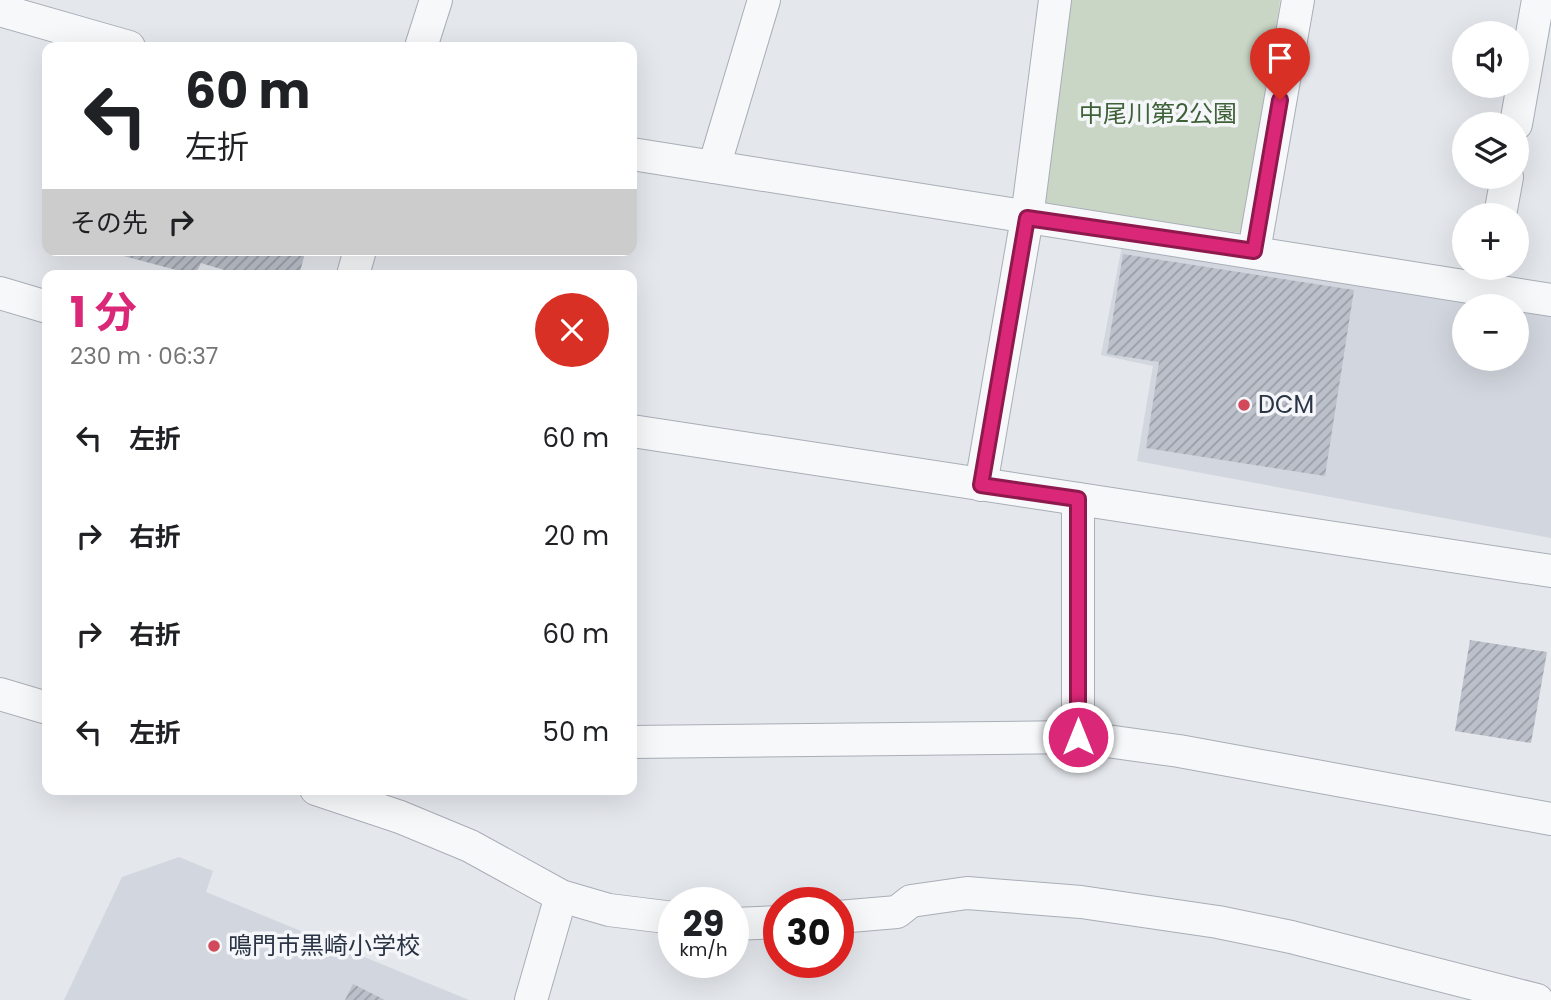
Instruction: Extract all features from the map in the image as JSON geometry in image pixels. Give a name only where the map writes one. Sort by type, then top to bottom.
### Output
[{"type":"street","points":[[423,42],[436,0]]},
{"type":"street","points":[[714,167],[764,0]]},
{"type":"street","points":[[981,485],[1027,218],[1055,0]]},
{"type":"street","points":[[1254,251],[1298,0]]},
{"type":"street","points":[[1519,112],[1538,0]]},
{"type":"street","points":[[0,10],[112,42]]},
{"type":"street","points":[[637,155],[1027,218],[1254,251],[1452,275]]},
{"type":"street","points":[[1492,280],[1551,300]]},
{"type":"street","points":[[0,293],[42,306]]},
{"type":"street","points":[[637,432],[1551,571]]},
{"type":"street","points":[[1078,499],[1078,737]]},
{"type":"street","points":[[0,694],[42,707]]},
{"type":"street","points":[[637,742],[1078,737],[1180,751],[1551,819]]},
{"type":"street","points":[[334,795],[400,817],[470,846],[561,896],[609,910],[658,916]]},
{"type":"street","points":[[854,916],[897,912],[911,901],[967,893],[1082,902],[1219,922],[1291,937],[1537,1000]]},
{"type":"street","points":[[531,1000],[561,896]]},
{"type":"shaded area","points":[[1122,246],[1452,301],[1452,371],[1529,371],[1529,313],[1551,317],[1551,538],[1137,461],[1153,366],[1101,355]]},
{"type":"shaded area","name":"鳴門市黒崎小学校","points":[[179,857],[213,871],[206,892],[469,1000],[64,1000],[122,877]]},
{"type":"green space","name":"中尾川第2公園","points":[[1066,0],[1280,0],[1251,225],[1241,233],[1037,207]]},
{"type":"building","name":"DCM","points":[[1123,254],[1354,290],[1325,476],[1146,448],[1159,362],[1107,354]]},
{"type":"building","points":[[124,256],[304,256],[300,270],[224,270],[201,263],[198,270],[176,270]]},
{"type":"building","points":[[1470,640],[1547,652],[1531,743],[1455,731]]},
{"type":"building","points":[[353,984],[385,1000],[345,1000]]},
{"type":"place","name":"DCM","points":[[1244,405]]},
{"type":"place","name":"鳴門市黒崎小学校","points":[[214,946]]},
{"type":"route","points":[[1078,737],[1078,499],[981,485],[1027,218],[1254,251],[1280,100]]}]
